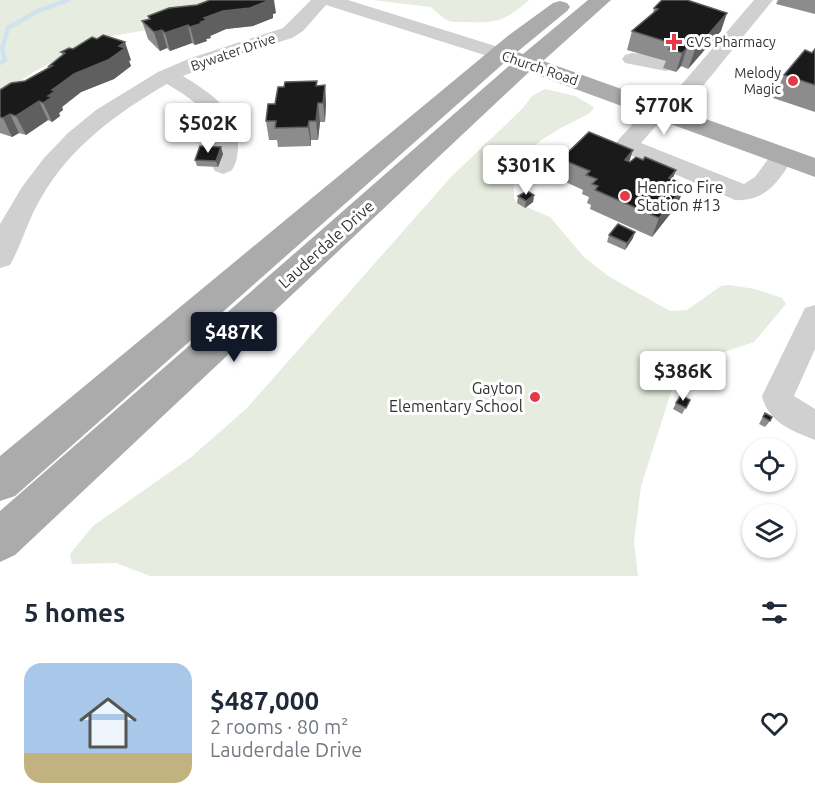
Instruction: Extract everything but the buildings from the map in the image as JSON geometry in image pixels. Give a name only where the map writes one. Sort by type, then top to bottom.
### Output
[{"type":"main road","name":"Lauderdale Drive","points":[[0,540],[514,58],[569,0]]},
{"type":"main road","name":"Lauderdale Drive","points":[[0,482],[514,58],[601,0]]},
{"type":"main road","name":"Church Road","points":[[514,58],[815,168]]},
{"type":"street","name":"Bywater Drive","points":[[0,258],[7,236],[29,193],[74,138],[128,97],[168,76],[196,63],[292,31],[321,0]]},
{"type":"street","name":"Church Road","points":[[330,0],[514,58]]},
{"type":"street","points":[[764,0],[663,112],[628,143],[629,146],[740,193],[766,182],[782,156]]},
{"type":"street","points":[[632,59],[650,60],[676,70]]},
{"type":"street","name":"Bywater Drive","points":[[168,76],[201,96],[221,116],[226,126],[228,144],[223,166]]},
{"type":"street","points":[[815,316],[777,396],[783,408],[815,425]]},
{"type":"shaded area","points":[[0,0],[242,0],[147,30],[112,36],[80,47],[32,73],[0,95]]},
{"type":"shaded area","points":[[372,0],[529,0],[500,20],[454,22],[443,18],[430,7]]},
{"type":"shaded area","name":"Gayton Elementary School","points":[[545,89],[575,96],[594,107],[590,113],[548,136],[529,151],[514,177],[514,198],[517,203],[550,217],[584,257],[608,276],[670,311],[687,310],[721,286],[729,285],[755,289],[782,298],[786,304],[754,342],[712,356],[704,352],[678,376],[641,486],[634,542],[638,576],[150,576],[116,563],[72,564],[70,554],[93,526],[190,458],[246,409],[451,177],[523,108],[532,96]]},
{"type":"waterway","points":[[0,63],[5,60],[2,49],[8,28],[38,11],[68,0]]},
{"type":"place","name":"CVS Pharmacy","points":[[674,42]]},
{"type":"place","name":"Melody Magic","points":[[793,81]]},
{"type":"place","name":"Henrico Fire Station #13","points":[[625,196]]},
{"type":"place","name":"Gayton Elementary School","points":[[535,397]]}]
